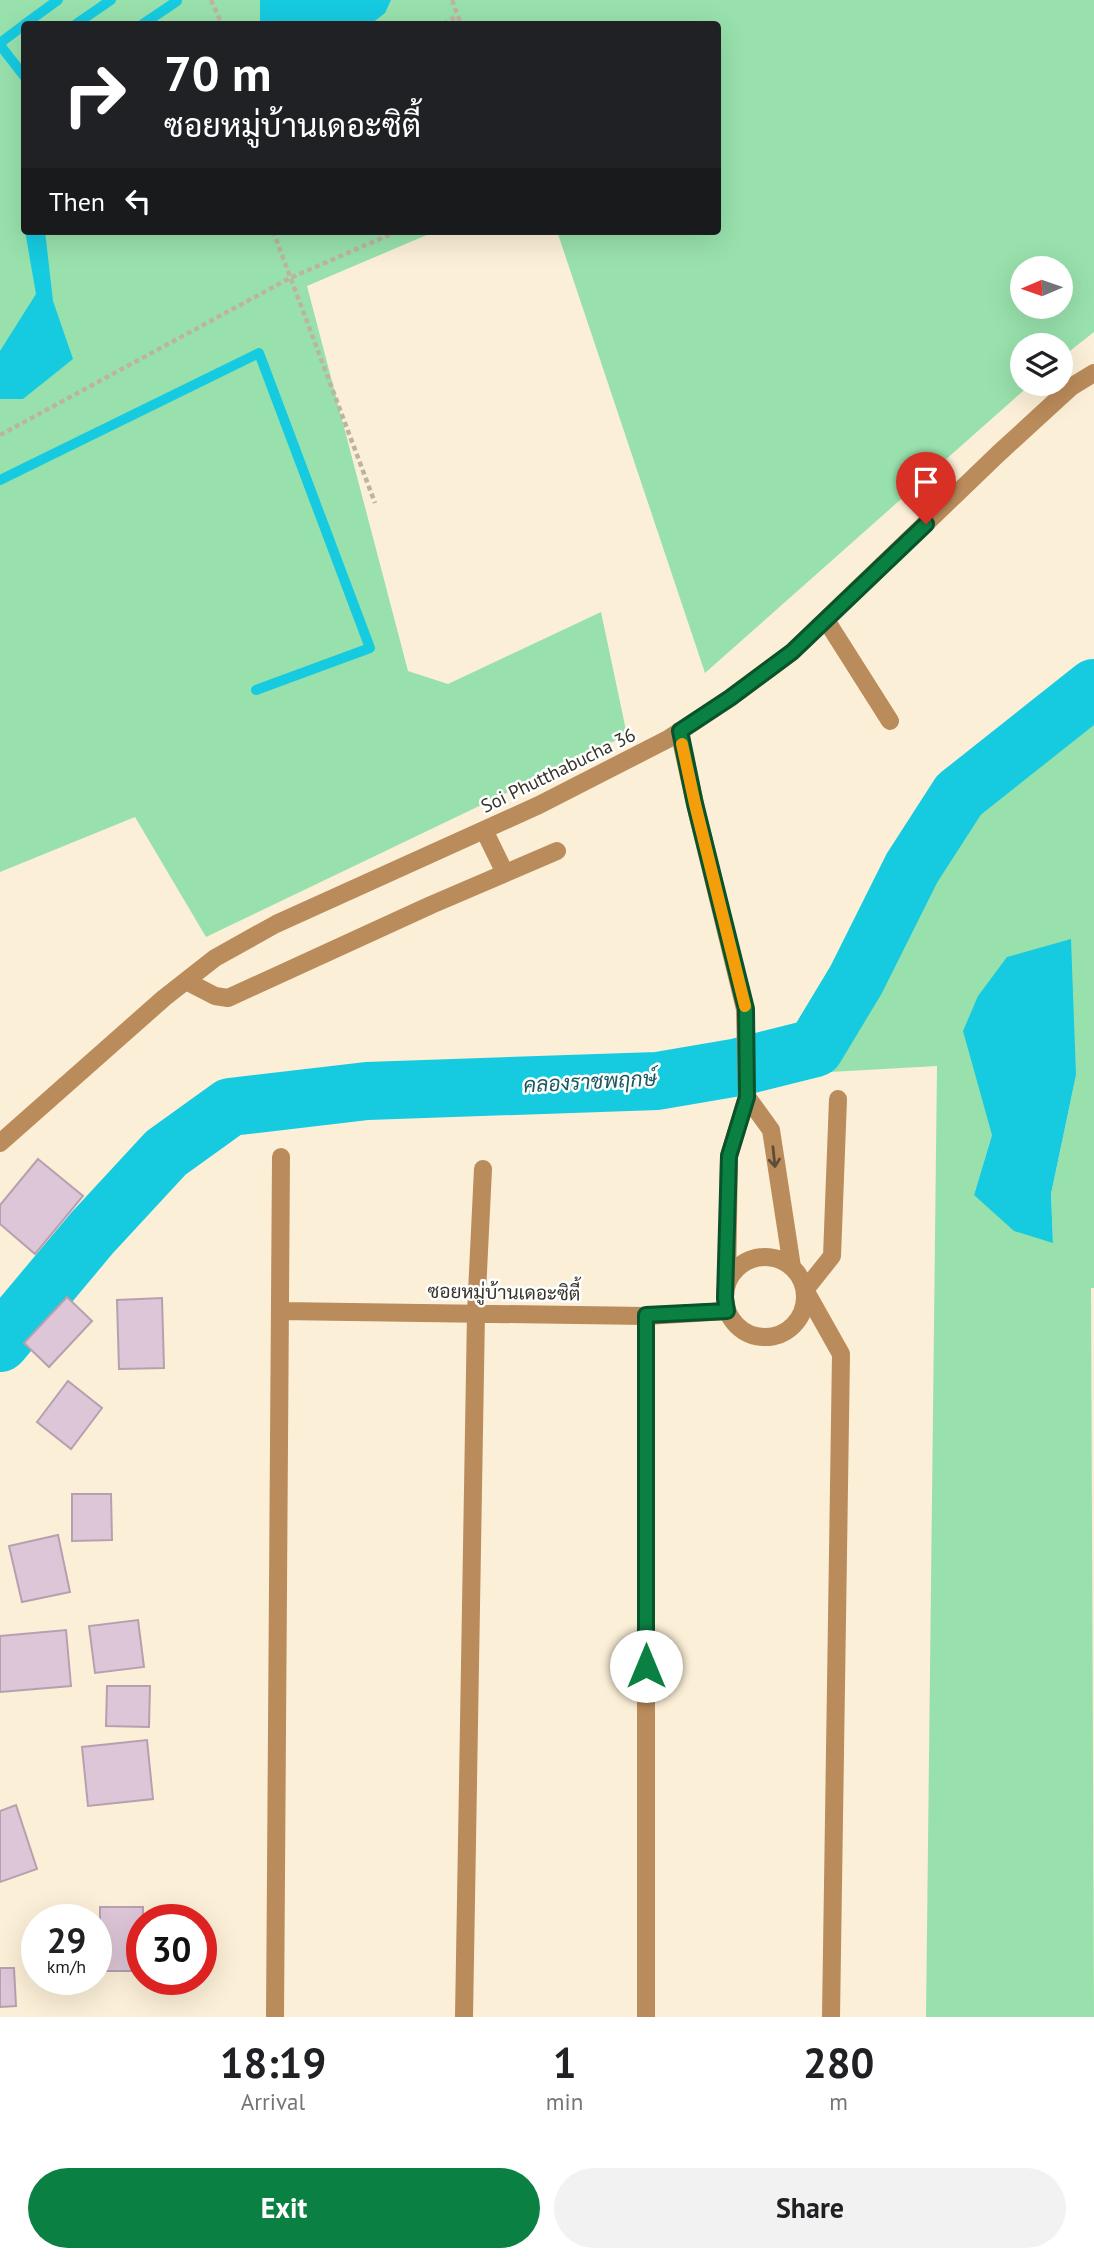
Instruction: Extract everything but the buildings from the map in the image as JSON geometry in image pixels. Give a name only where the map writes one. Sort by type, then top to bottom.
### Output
[{"type":"street","name":"Soi Phutthabucha 36","points":[[0,1143],[215,958],[276,925],[539,805],[680,731],[730,698],[792,652],[1025,429],[1071,387],[1094,373]]},
{"type":"street","points":[[826,620],[890,721]]},
{"type":"street","points":[[680,731],[695,804],[746,1009],[746,1088],[729,1156],[725,1298],[727,1311],[743,1332],[755,1337],[782,1335],[793,1327],[806,1304],[805,1290],[832,1256],[838,1099]]},
{"type":"street","points":[[484,830],[505,873]]},
{"type":"street","points":[[186,981],[215,996],[229,998],[557,851]]},
{"type":"street","points":[[746,1088],[771,1130],[792,1267]]},
{"type":"street","points":[[275,2017],[281,1157]]},
{"type":"street","points":[[464,2017],[476,1313],[483,1169]]},
{"type":"street","points":[[727,1284],[733,1273],[755,1258],[781,1260],[792,1267],[801,1278],[841,1354],[831,2017]]},
{"type":"street","name":"ซอยหมู่บ้านเดอะซิตี้","points":[[280,1311],[646,1315],[727,1311]]},
{"type":"street","points":[[646,1315],[646,2017]]},
{"type":"path","points":[[211,0],[221,21]]},
{"type":"path","points":[[452,0],[460,21]]},
{"type":"path","points":[[448,21],[457,16]]},
{"type":"path","points":[[274,235],[375,503]]},
{"type":"path","points":[[0,435],[289,278],[389,235]]},
{"type":"green space","points":[[0,0],[1094,0],[1094,332],[1073,349],[1073,333],[1010,333],[1010,396],[1017,396],[705,673],[558,235],[721,235],[721,21],[21,21],[21,235],[427,235],[307,286],[408,671],[448,684],[601,612],[627,735],[206,937],[135,817],[0,872]]},
{"type":"green space","points":[[1094,707],[1094,1288],[1091,1288],[1094,2017],[926,2017],[937,1066],[777,1075],[799,1029],[914,895],[964,822]],"holes":[[[1076,1075],[1051,1194],[1053,1242],[974,1195],[992,1135]]]},
{"type":"water","points":[[260,0],[391,0],[385,13],[375,21],[260,21]]},
{"type":"water","points":[[26,235],[45,235],[53,301],[73,359],[23,399],[0,399],[0,351],[36,294]]},
{"type":"water","points":[[1071,939],[1076,1075],[1051,1194],[1053,1243],[1014,1231],[974,1195],[992,1135],[963,1031],[978,996],[1007,957]]},
{"type":"waterway","points":[[29,21],[58,0]]},
{"type":"waterway","points":[[80,21],[111,0]]},
{"type":"waterway","points":[[147,21],[177,1]]},
{"type":"waterway","points":[[0,43],[21,27]]},
{"type":"waterway","points":[[0,45],[21,72]]},
{"type":"waterway","points":[[0,480],[259,353],[370,648],[256,690]]},
{"type":"waterway","name":"คลองราชพฤกษ์","points":[[0,1343],[92,1233],[166,1153],[230,1107],[367,1091],[657,1081],[739,1067],[815,1048],[856,980],[912,868],[959,795],[1094,688]]},
{"type":"slow traffic","points":[[682,744],[745,1006]]},
{"type":"route","points":[[646,1666],[646,1315],[727,1311],[725,1298],[729,1156],[747,1097],[746,1009],[695,804],[680,731],[792,652],[926,524]]}]
